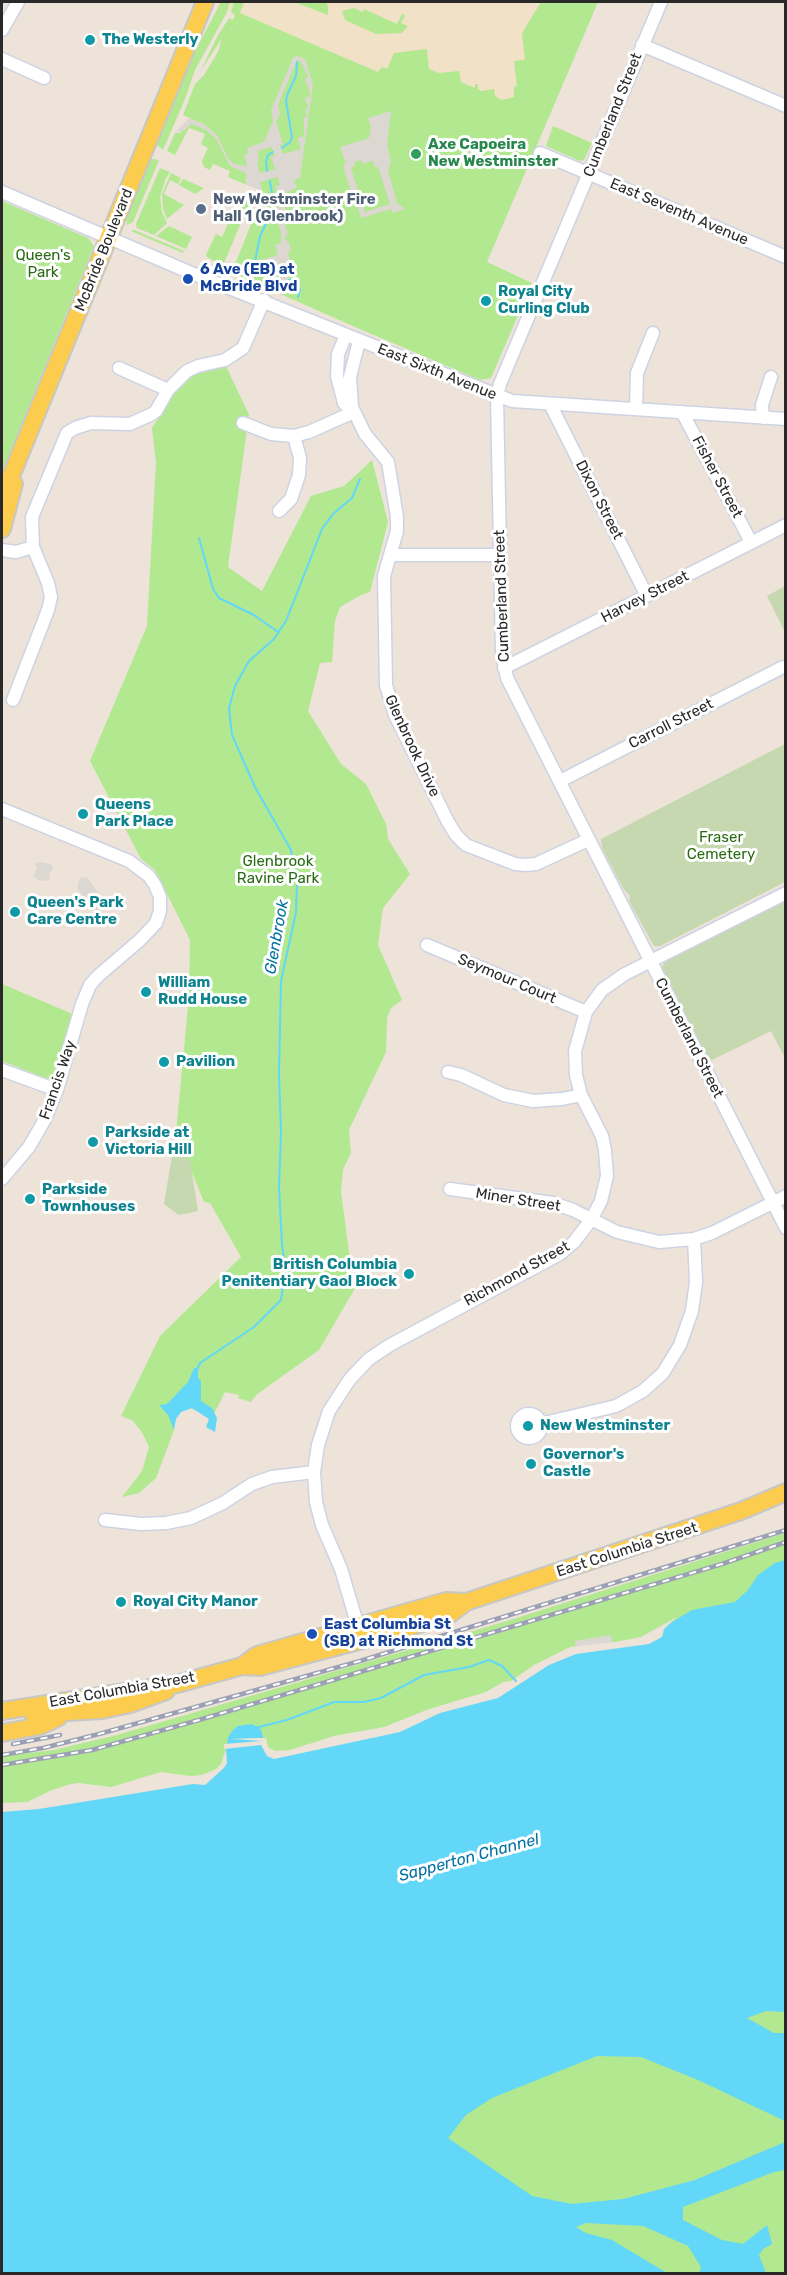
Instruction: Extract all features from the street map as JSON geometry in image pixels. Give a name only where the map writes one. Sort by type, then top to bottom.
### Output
[{"type":"main road","name":"McBride Boulevard","points":[[2,498],[205,2]]},
{"type":"main road","points":[[2,529],[21,451]]},
{"type":"main road","name":"East Columbia Street","points":[[2,1713],[177,1684],[242,1666],[260,1667],[360,1633],[450,1614],[466,1602],[741,1511],[786,1492]]},
{"type":"main road","points":[[2,1733],[71,1720],[161,1695],[177,1684]]},
{"type":"main road","points":[[40,1726],[90,1704],[136,1696],[159,1686]]},
{"type":"main road","points":[[2,1713],[69,1713],[102,1710]]},
{"type":"street","points":[[2,30],[18,2]]},
{"type":"street","name":"Cumberland Street","points":[[661,2],[501,381],[497,396],[504,668],[588,840],[786,1228]]},
{"type":"street","points":[[642,45],[786,106]]},
{"type":"street","points":[[2,59],[44,78]]},
{"type":"street","name":"East Seventh Avenue","points":[[540,153],[786,257]]},
{"type":"street","name":"East Sixth Avenue","points":[[2,192],[359,341],[512,401],[786,419]]},
{"type":"street","points":[[13,700],[51,597],[48,583],[33,547],[32,517],[67,433],[92,423],[130,424],[156,411],[168,390],[187,371],[225,360],[243,348],[264,300]]},
{"type":"street","points":[[636,409],[637,373],[653,333]]},
{"type":"street","name":"Glenbrook Drive","points":[[346,335],[338,354],[337,376],[344,403],[354,412],[370,441],[385,457],[390,469],[398,525],[384,576],[385,674],[388,698],[406,738],[456,835],[466,844],[515,864],[525,865],[536,864],[588,840]]},
{"type":"street","name":"Glenbrook Drive","points":[[354,412],[350,377],[359,341]]},
{"type":"street","points":[[119,368],[168,390]]},
{"type":"street","points":[[763,418],[762,405],[771,377]]},
{"type":"street","name":"Dixon Street","points":[[550,404],[647,596]]},
{"type":"street","points":[[243,423],[271,434],[294,436],[309,432],[354,412]]},
{"type":"street","name":"Fisher Street","points":[[682,412],[751,542]]},
{"type":"street","points":[[279,511],[291,499],[299,475],[300,458],[294,436]]},
{"type":"street","name":"Harvey Street","points":[[504,668],[786,525]]},
{"type":"street","points":[[2,550],[16,552],[33,547]]},
{"type":"street","points":[[390,555],[500,555]]},
{"type":"street","name":"Carroll Street","points":[[560,781],[783,667]]},
{"type":"street","name":"Francis Way","points":[[2,809],[129,861],[149,876],[160,897],[160,911],[156,923],[90,985],[82,1004],[57,1090],[44,1121],[29,1147],[2,1179]]},
{"type":"street","name":"Richmond Street","points":[[360,1633],[316,1502],[314,1472],[318,1445],[329,1411],[350,1379],[369,1359],[390,1345],[560,1254],[574,1242],[591,1220],[601,1201],[607,1176],[605,1150],[602,1136],[581,1095],[576,1075],[575,1051],[586,1012],[602,990],[650,961],[786,893]]},
{"type":"street","name":"Seymour Court","points":[[427,945],[586,1012]]},
{"type":"street","points":[[2,1070],[57,1090]]},
{"type":"street","points":[[448,1072],[461,1075],[504,1095],[533,1101],[581,1095]]},
{"type":"street","name":"Miner Street","points":[[450,1189],[553,1203],[617,1232],[638,1239],[659,1242],[694,1239],[712,1233],[786,1196]]},
{"type":"street","points":[[540,1424],[616,1406],[643,1391],[663,1373],[680,1345],[692,1311],[696,1282],[694,1239]]},
{"type":"street","points":[[105,1520],[141,1524],[166,1523],[190,1518],[223,1503],[252,1484],[281,1475],[314,1472]]},
{"type":"shaded area","points":[[218,2],[541,2],[522,33],[528,89],[515,105],[385,76],[217,5]]},
{"type":"shaded area","points":[[297,56],[305,59],[313,85],[300,178],[294,180],[297,188],[285,193],[285,214],[288,221],[285,226],[288,233],[285,238],[286,241],[288,240],[291,251],[288,252],[290,261],[287,262],[290,270],[286,272],[293,295],[284,291],[273,265],[246,274],[234,268],[278,255],[275,245],[281,243],[281,231],[278,224],[281,219],[278,212],[278,201],[280,200],[275,186],[280,185],[277,177],[260,182],[262,191],[247,185],[246,173],[230,166],[216,139],[206,130],[192,124],[183,131],[175,133],[189,118],[204,124],[217,135],[228,158],[234,164],[247,166],[244,155],[248,154],[247,148],[264,142],[273,121],[271,110],[293,58]],"holes":[[[300,60],[308,77],[305,79],[310,92],[310,96],[305,98],[308,108],[305,110],[307,116],[304,118],[304,136],[298,138],[301,149],[283,154],[280,145],[283,144],[276,122],[280,114],[278,105],[296,62]],[[272,147],[275,156],[271,157],[275,169],[260,173],[257,163],[259,162],[258,151]]]},
{"type":"shaded area","points":[[391,111],[387,143],[391,163],[388,170],[397,203],[405,209],[393,213],[391,209],[361,218],[356,200],[353,200],[340,147],[369,138],[371,128],[368,118]],"holes":[[[361,160],[362,164],[373,161],[375,167],[378,167],[390,204],[365,212],[351,168],[355,166],[354,162]]]},
{"type":"shaded area","points":[[39,862],[51,864],[53,869],[49,874],[50,880],[40,881],[33,876],[37,869],[35,864]]},
{"type":"shaded area","points":[[80,877],[88,878],[107,905],[105,910],[96,911],[88,904],[77,888]]},
{"type":"shaded area","points":[[611,1635],[612,1643],[576,1649],[575,1641]]},
{"type":"green space","points":[[221,2],[230,2],[226,14],[195,70],[163,150],[156,144],[192,57]]},
{"type":"green space","points":[[234,2],[244,2],[240,13],[378,72],[382,67],[387,69],[394,53],[427,49],[429,69],[439,73],[459,71],[461,82],[475,88],[475,84],[478,84],[478,89],[481,91],[494,89],[495,96],[502,100],[514,97],[514,87],[517,86],[514,61],[525,60],[522,33],[541,2],[598,2],[487,262],[532,283],[491,378],[480,380],[233,273],[263,194],[260,184],[245,178],[247,185],[228,177],[230,171],[213,164],[210,170],[204,167],[202,161],[208,148],[201,144],[205,134],[189,128],[175,155],[167,151],[175,133],[180,133],[191,124],[192,119],[183,115],[195,84],[204,75],[218,52],[222,38],[200,72],[217,37],[229,18],[233,20],[235,15],[231,12]]},
{"type":"green space","points":[[294,2],[326,2],[328,15]]},
{"type":"green space","points":[[354,8],[363,12],[364,9],[397,24],[402,14],[405,15],[401,23],[408,26],[402,33],[376,34],[345,20],[342,11]]},
{"type":"green space","points":[[553,126],[592,143],[584,160],[580,161],[546,146]]},
{"type":"green space","points":[[159,160],[133,222],[127,225],[126,216],[149,161]]},
{"type":"green space","points":[[160,168],[170,172],[160,198],[162,212],[167,223],[154,235],[137,228],[136,224]]},
{"type":"green space","points":[[171,173],[181,178],[178,184],[170,180],[164,194],[184,205],[167,219],[163,209],[162,194]]},
{"type":"green space","points":[[183,179],[204,188],[195,194],[179,185]]},
{"type":"green space","points":[[234,194],[248,199],[249,204],[224,263],[221,265],[206,255],[216,234],[222,237],[235,207],[227,201]]},
{"type":"green space","name":"Queen's Park","points":[[2,201],[88,238],[94,246],[2,472]]},
{"type":"green space","points":[[169,226],[192,237],[186,249],[156,236]]},
{"type":"green space","points":[[134,230],[184,251],[183,253],[131,231]]},
{"type":"green space","name":"Glenbrook Ravine Park","points":[[225,364],[249,415],[228,567],[262,591],[311,496],[344,486],[372,460],[388,522],[370,592],[340,607],[335,621],[332,662],[320,663],[308,711],[341,764],[366,784],[386,824],[388,839],[410,874],[383,908],[378,945],[402,1000],[391,1008],[387,1018],[386,1052],[349,1130],[351,1152],[343,1170],[341,1192],[354,1290],[319,1350],[256,1395],[251,1402],[238,1398],[239,1395],[225,1392],[212,1418],[179,1403],[173,1423],[174,1430],[156,1478],[139,1493],[122,1497],[142,1471],[149,1447],[142,1432],[132,1420],[121,1416],[160,1336],[241,1257],[210,1203],[204,1202],[176,1133],[189,996],[190,940],[155,870],[141,859],[90,761],[147,626],[156,463],[152,428],[178,387],[192,374]]},
{"type":"green space","points":[[785,586],[785,632],[767,596]]},
{"type":"green space","name":"Fraser Cemetery","points":[[785,744],[785,882],[660,946],[654,946],[629,901],[630,896],[623,888],[602,848],[601,839]]},
{"type":"green space","points":[[785,900],[785,1058],[771,1031],[708,1062],[662,967],[665,962]]},
{"type":"green space","points":[[2,984],[75,1015],[53,1081],[2,1061]]},
{"type":"green space","points":[[174,1144],[190,1160],[198,1211],[179,1215],[164,1204]]},
{"type":"green space","points":[[785,1533],[785,1602],[487,1695],[403,1724],[277,1754],[231,1739],[223,1765],[199,1778],[100,1791],[126,1785],[26,1803],[2,1805],[2,1756],[54,1750],[117,1735],[507,1621]]},
{"type":"green space","points":[[785,2000],[785,2052],[732,2019]]},
{"type":"green space","points":[[534,2050],[664,2055],[785,2114],[785,2273],[636,2273],[525,2209],[414,2108]]},
{"type":"water","points":[[194,1368],[198,1368],[198,1378],[201,1381],[201,1401],[212,1408],[217,1418],[215,1432],[206,1427],[209,1419],[192,1408],[181,1412],[176,1419],[174,1430],[168,1415],[159,1405],[167,1404],[188,1382]]},
{"type":"water","name":"Sapperton Channel","points":[[785,1560],[785,2012],[766,2011],[747,2018],[774,2033],[785,2033],[785,2121],[698,2080],[641,2057],[597,2056],[492,2098],[466,2115],[448,2138],[532,2196],[572,2204],[623,2199],[695,2180],[785,2142],[785,2170],[774,2172],[683,2207],[683,2220],[722,2240],[743,2244],[767,2225],[772,2244],[763,2249],[759,2255],[766,2273],[699,2273],[701,2267],[688,2246],[643,2226],[586,2223],[576,2227],[586,2233],[612,2240],[667,2273],[2,2274],[2,1805],[199,1778],[223,1765],[228,1738],[238,1726],[252,1724],[261,1729],[265,1747],[277,1754],[366,1734],[487,1695],[556,1656],[642,1640],[692,1610],[735,1602],[748,1590],[758,1575],[775,1563]]},
{"type":"pier","points":[[677,1617],[664,1629],[662,1637],[649,1644],[576,1654],[549,1665],[498,1698],[440,1713],[400,1732],[274,1759],[267,1756],[261,1745],[224,1749],[224,1744],[262,1741],[231,1739],[266,1738],[268,1747],[275,1751],[290,1750],[334,1736],[384,1727],[429,1709],[486,1692],[503,1682],[511,1681],[534,1665],[570,1647],[641,1637]]},
{"type":"pier","points":[[226,1749],[227,1763],[205,1785],[193,1784],[39,1809],[2,1812],[2,1803],[27,1802],[71,1784],[111,1787],[161,1772],[190,1776],[202,1775],[216,1769],[221,1764]]},
{"type":"waterway","name":"Glenbrook","points":[[282,148],[290,142],[292,137],[286,101],[296,76],[297,62]]},
{"type":"waterway","name":"Glenbrook","points":[[267,171],[266,161],[268,155],[273,152]]},
{"type":"waterway","name":"Glenbrook","points":[[255,262],[260,236],[274,207],[270,181]]},
{"type":"waterway","name":"Glenbrook","points":[[261,273],[280,280]]},
{"type":"waterway","name":"Glenbrook","points":[[289,280],[296,281],[298,284],[300,290],[298,297]]},
{"type":"waterway","name":"Glenbrook","points":[[197,1370],[200,1363],[254,1327],[281,1300],[285,1265],[279,1187],[281,981],[296,912],[297,882],[291,850],[255,787],[232,735],[229,708],[235,686],[249,661],[274,639],[286,621],[322,529],[333,514],[352,498],[360,479]]},
{"type":"waterway","points":[[199,538],[213,589],[219,598],[254,615],[278,632]]},
{"type":"waterway","points":[[255,1728],[287,1720],[334,1702],[364,1702],[381,1698],[424,1675],[469,1667],[489,1660],[502,1666],[516,1681]]},
{"type":"railway","points":[[2,1755],[43,1748],[99,1734],[360,1661],[786,1530]]},
{"type":"railway","points":[[2,1765],[92,1750],[199,1720],[722,1564],[786,1542]]},
{"type":"railway","points":[[13,1744],[60,1735]]},
{"type":"place","name":"The Westerly","points":[[90,40]]},
{"type":"place","name":"Axe Capoeira New Westminster","points":[[416,154]]},
{"type":"place","name":"New Westminster Fire Hall 1 (Glenbrook)","points":[[201,209]]},
{"type":"place","name":"6 Ave (EB) at McBride Blvd","points":[[188,279]]},
{"type":"place","name":"Royal City Curling Club","points":[[486,301]]},
{"type":"place","name":"Queens Park Place","points":[[83,814]]},
{"type":"place","name":"Queen's Park Care Centre","points":[[15,912]]},
{"type":"place","name":"William Rudd House","points":[[146,992]]},
{"type":"place","name":"Pavilion","points":[[164,1062]]},
{"type":"place","name":"Parkside at Victoria Hill","points":[[93,1142]]},
{"type":"place","name":"Parkside Townhouses","points":[[30,1199]]},
{"type":"place","name":"British Columbia Penitentiary Gaol Block","points":[[409,1274]]},
{"type":"place","name":"New Westminster","points":[[528,1426]]},
{"type":"place","name":"Governor's Castle","points":[[531,1464]]},
{"type":"place","name":"Royal City Manor","points":[[121,1602]]},
{"type":"place","name":"East Columbia St (SB) at Richmond St","points":[[312,1634]]}]
